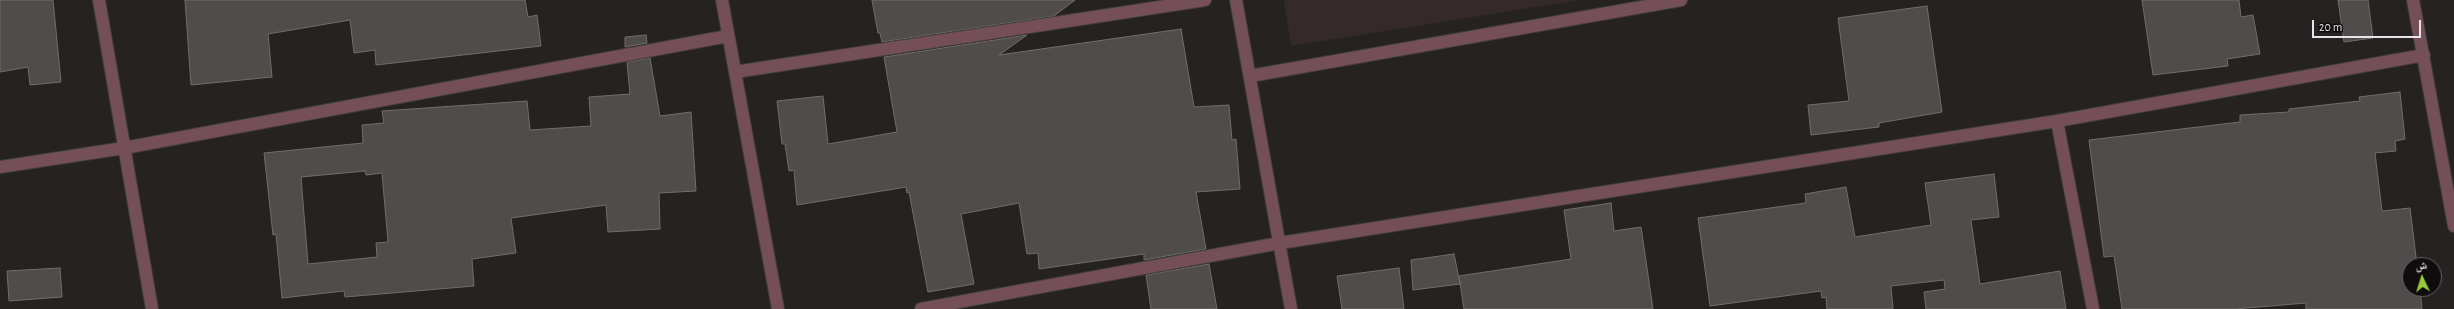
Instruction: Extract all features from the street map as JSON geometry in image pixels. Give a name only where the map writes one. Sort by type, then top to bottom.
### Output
[{"type":"street","points":[[98,0],[152,309]]},
{"type":"street","points":[[722,0],[777,309]]},
{"type":"street","points":[[735,72],[1205,0]]},
{"type":"street","points":[[1236,0],[1291,309]]},
{"type":"street","points":[[1250,76],[1681,0]]},
{"type":"street","points":[[2413,0],[2452,207],[2454,226]]},
{"type":"street","points":[[0,168],[124,148],[728,36]]},
{"type":"street","points":[[921,309],[1280,243],[2057,121],[2424,54]]},
{"type":"street","points":[[2057,121],[2093,309]]},
{"type":"shaded area","points":[[1284,0],[1580,0],[1291,46]]},
{"type":"building","points":[[0,0],[53,0],[61,82],[30,85],[28,67],[0,72]]},
{"type":"building","points":[[185,0],[525,0],[528,17],[537,15],[541,46],[376,65],[375,50],[354,53],[350,20],[268,34],[272,77],[191,85]]},
{"type":"building","points":[[872,0],[1075,0],[1054,16],[882,42],[880,33],[878,33]]},
{"type":"building","points":[[2142,0],[2239,0],[2241,17],[2253,15],[2260,54],[2227,59],[2228,66],[2153,75]]},
{"type":"building","points":[[2338,0],[2368,0],[2373,38],[2344,42]]},
{"type":"building","points":[[1927,6],[1942,112],[1879,123],[1879,127],[1811,135],[1808,105],[1849,101],[1838,18]]},
{"type":"building","points":[[1181,29],[1194,107],[1229,105],[1232,140],[1236,139],[1240,189],[1196,192],[1206,249],[1144,260],[1144,254],[1039,269],[1038,253],[1027,254],[1019,203],[961,214],[974,284],[928,292],[909,192],[907,193],[906,187],[797,205],[794,170],[789,171],[785,144],[782,144],[777,101],[823,96],[828,144],[897,132],[884,57],[1027,35],[999,55]]},
{"type":"building","points":[[646,35],[647,43],[625,47],[625,37]]},
{"type":"building","points":[[650,58],[660,116],[691,112],[696,191],[659,193],[660,229],[608,232],[606,205],[511,218],[516,253],[472,259],[474,286],[345,297],[344,291],[282,298],[276,234],[273,235],[264,153],[363,143],[362,125],[384,123],[382,111],[527,101],[530,130],[591,126],[589,97],[630,94],[627,62]],"holes":[[[365,171],[366,175],[382,173],[388,242],[376,243],[377,257],[308,264],[301,177]]]},
{"type":"building","points":[[2400,92],[2405,139],[2395,141],[2396,151],[2375,153],[2382,211],[2410,208],[2416,257],[2402,257],[2402,297],[2421,297],[2422,309],[2306,309],[2306,303],[2235,309],[2122,309],[2114,256],[2104,257],[2089,140],[2240,122],[2240,115],[2289,112],[2289,109],[2360,101],[2359,97]]},
{"type":"building","points":[[1994,174],[1999,217],[1971,220],[1980,284],[2060,271],[2066,309],[1926,309],[1924,292],[1945,289],[1944,280],[1891,286],[1893,309],[1827,309],[1826,297],[1822,298],[1821,291],[1710,306],[1698,218],[1806,203],[1805,194],[1846,187],[1855,237],[1931,225],[1925,183]]},
{"type":"building","points":[[1611,203],[1614,231],[1641,227],[1653,309],[1464,309],[1459,276],[1571,259],[1564,210]]},
{"type":"building","points":[[1454,254],[1460,284],[1413,290],[1411,260]]},
{"type":"building","points":[[1209,264],[1217,309],[1151,309],[1146,275]]},
{"type":"building","points":[[60,268],[62,297],[9,301],[7,271]]},
{"type":"building","points":[[1399,268],[1404,309],[1342,309],[1337,276]]}]
